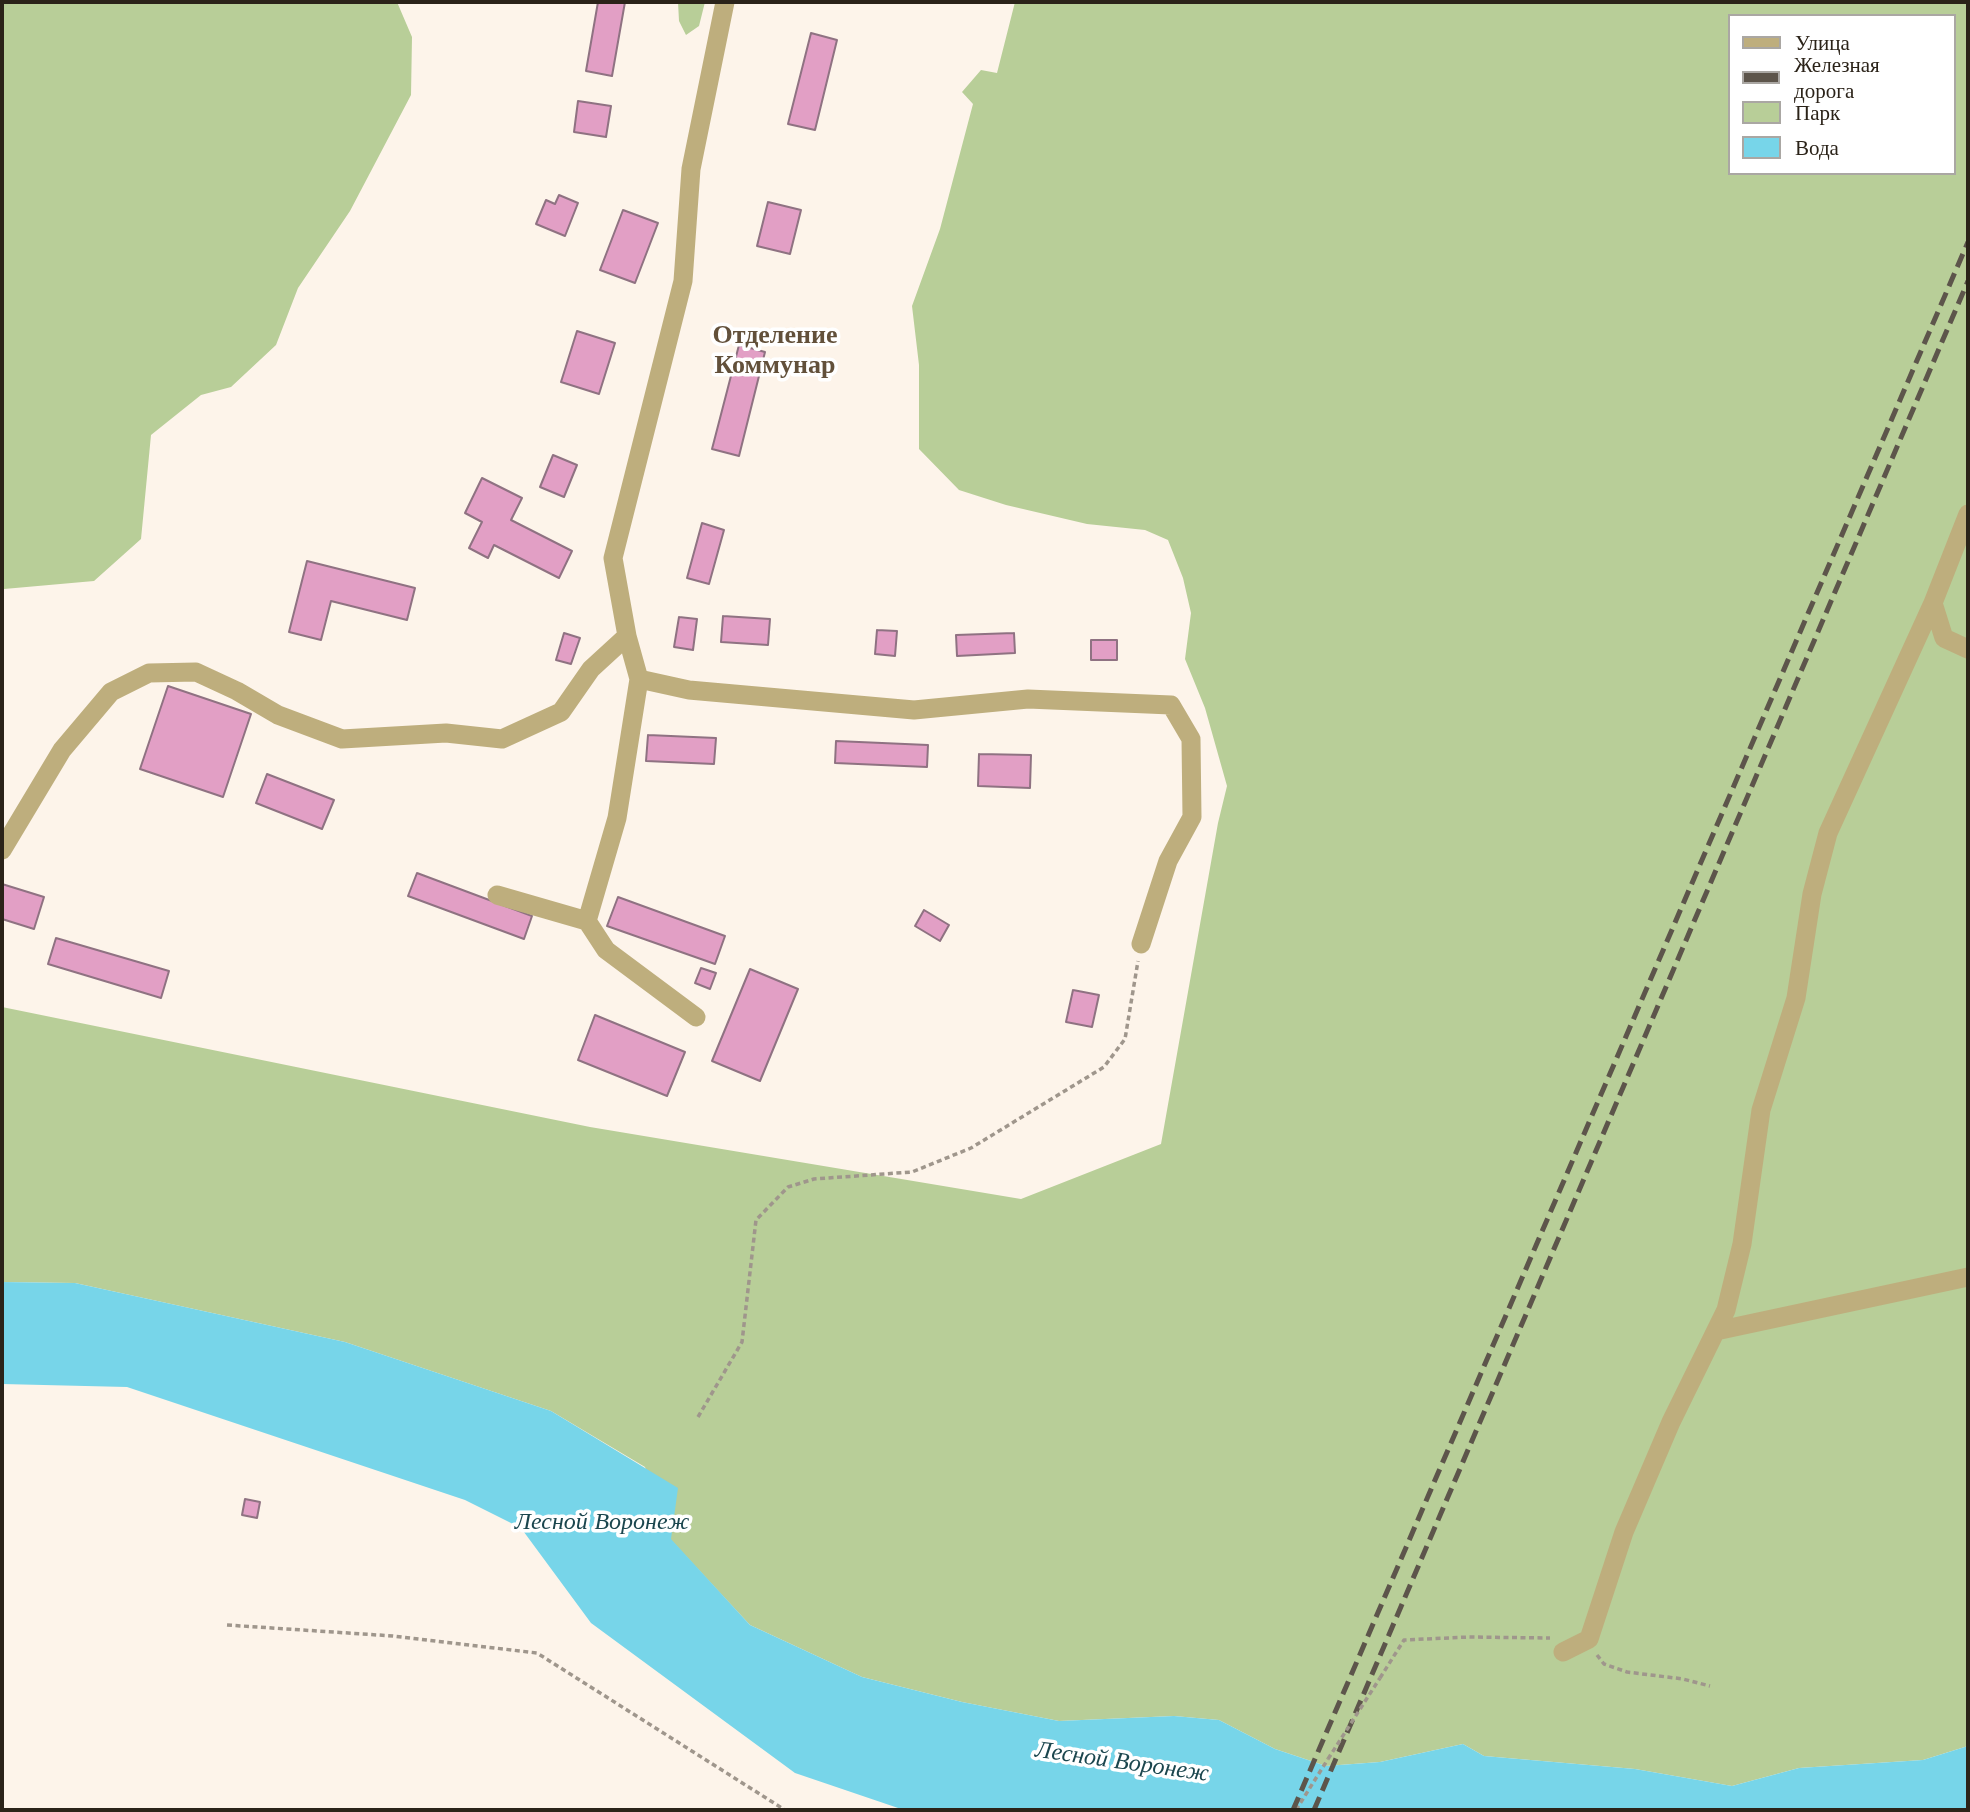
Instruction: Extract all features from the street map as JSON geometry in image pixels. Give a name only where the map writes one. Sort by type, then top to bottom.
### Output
[{"type":"street","points":[[587,921],[617,818],[639,679],[627,636],[613,558],[683,281],[691,169],[725,2]]},
{"type":"street","points":[[1563,1652],[1589,1639],[1624,1532],[1671,1422],[1726,1310],[1742,1244],[1761,1110],[1796,998],[1812,894],[1828,833],[1933,603],[1968,514]]},
{"type":"street","points":[[1933,603],[1944,638],[1968,649]]},
{"type":"street","points":[[2,850],[62,750],[111,692],[149,673],[196,672],[237,691],[278,715],[342,739],[446,733],[502,739],[561,712],[591,669],[627,636]]},
{"type":"street","points":[[639,679],[689,690],[914,710],[1028,699],[1171,705],[1191,739],[1192,817],[1168,861],[1141,944]]},
{"type":"street","points":[[497,895],[587,921],[606,950],[696,1017]]},
{"type":"street","points":[[1716,1331],[1968,1277]]},
{"type":"path","points":[[698,1417],[742,1342],[756,1220],[788,1187],[814,1179],[912,1172],[971,1148],[1104,1068],[1125,1039],[1141,944]]},
{"type":"path","points":[[227,1625],[393,1636],[537,1653],[785,1810]]},
{"type":"path","points":[[1296,1810],[1404,1640],[1469,1637],[1589,1639],[1604,1664],[1627,1672],[1683,1679],[1710,1686]]},
{"type":"green space","points":[[2,2],[397,2],[412,37],[411,95],[350,211],[298,288],[276,345],[231,387],[201,395],[151,435],[141,539],[94,581],[4,589],[2,599]]},
{"type":"green space","points":[[678,2],[705,2],[699,26],[686,35],[679,21]]},
{"type":"green space","points":[[1015,2],[1968,2],[1968,1746],[1923,1760],[1799,1768],[1732,1786],[1635,1769],[1484,1756],[1463,1744],[1380,1762],[1326,1766],[1275,1749],[1219,1720],[1174,1716],[1059,1721],[962,1702],[862,1677],[750,1625],[670,1539],[645,1467],[551,1411],[345,1342],[75,1283],[2,1282],[2,1007],[590,1127],[1021,1199],[1161,1144],[1218,823],[1227,786],[1205,708],[1185,659],[1191,613],[1183,578],[1168,540],[1145,530],[1087,524],[1006,505],[959,490],[919,449],[919,365],[912,306],[940,229],[973,104],[962,92],[981,70],[997,73]]},
{"type":"water","name":"Лесной Воронеж","points":[[2,1282],[75,1283],[345,1342],[551,1411],[678,1488],[671,1539],[750,1625],[862,1677],[962,1702],[1059,1721],[1174,1716],[1219,1720],[1275,1749],[1326,1766],[1380,1762],[1463,1744],[1484,1756],[1635,1769],[1732,1786],[1799,1768],[1923,1760],[1968,1746],[1968,1810],[904,1810],[795,1773],[591,1623],[521,1528],[465,1500],[127,1387],[2,1384]]},
{"type":"building","points":[[598,2],[625,2],[612,76],[586,71]]},
{"type":"building","points":[[811,33],[837,40],[815,130],[788,124]]},
{"type":"building","points":[[578,101],[611,106],[606,137],[574,132]]},
{"type":"building","points":[[559,195],[578,203],[565,236],[536,224],[546,200],[555,204]]},
{"type":"building","points":[[768,202],[801,210],[790,254],[757,246]]},
{"type":"building","points":[[623,210],[658,223],[635,283],[600,270]]},
{"type":"building","points":[[577,331],[615,343],[599,394],[561,382]]},
{"type":"building","points":[[739,345],[765,352],[739,456],[712,449]]},
{"type":"building","points":[[553,455],[577,465],[564,497],[540,487]]},
{"type":"building","points":[[482,478],[522,498],[511,520],[572,551],[559,578],[494,545],[488,558],[469,548],[482,522],[465,513]]},
{"type":"building","points":[[702,523],[724,530],[709,584],[687,578]]},
{"type":"building","points":[[307,561],[415,588],[407,620],[331,601],[321,640],[289,632]]},
{"type":"building","points":[[723,616],[770,619],[768,645],[721,642]]},
{"type":"building","points":[[679,617],[697,619],[693,650],[674,647]]},
{"type":"building","points":[[877,630],[897,631],[895,656],[875,654]]},
{"type":"building","points":[[564,633],[580,638],[571,664],[556,660]]},
{"type":"building","points":[[1014,633],[1015,653],[957,656],[956,635]]},
{"type":"building","points":[[1091,640],[1117,640],[1117,660],[1091,660]]},
{"type":"building","points":[[168,686],[251,714],[223,797],[140,769]]},
{"type":"building","points":[[648,735],[716,738],[714,764],[646,761]]},
{"type":"building","points":[[836,741],[928,745],[927,767],[835,763]]},
{"type":"building","points":[[979,754],[1031,755],[1030,788],[978,786]]},
{"type":"building","points":[[267,774],[334,800],[322,829],[256,803]]},
{"type":"building","points":[[417,873],[532,916],[524,939],[408,896]]},
{"type":"building","points":[[2,884],[44,897],[34,929],[2,919]]},
{"type":"building","points":[[618,897],[725,936],[715,964],[607,926]]},
{"type":"building","points":[[924,910],[949,925],[940,941],[915,926]]},
{"type":"building","points":[[56,938],[169,971],[161,998],[48,964]]},
{"type":"building","points":[[701,968],[716,973],[710,989],[695,983]]},
{"type":"building","points":[[750,969],[798,989],[760,1081],[712,1061]]},
{"type":"building","points":[[1073,990],[1099,995],[1092,1027],[1066,1022]]},
{"type":"building","points":[[595,1015],[685,1052],[667,1096],[578,1060]]},
{"type":"building","points":[[245,1499],[260,1502],[257,1518],[242,1515]]},
{"type":"railway","points":[[1293,1810],[1968,242]]},
{"type":"railway","points":[[1314,1810],[1968,281]]},
{"type":"district","name":"Отделение Коммунар","points":[[775,351]]}]
